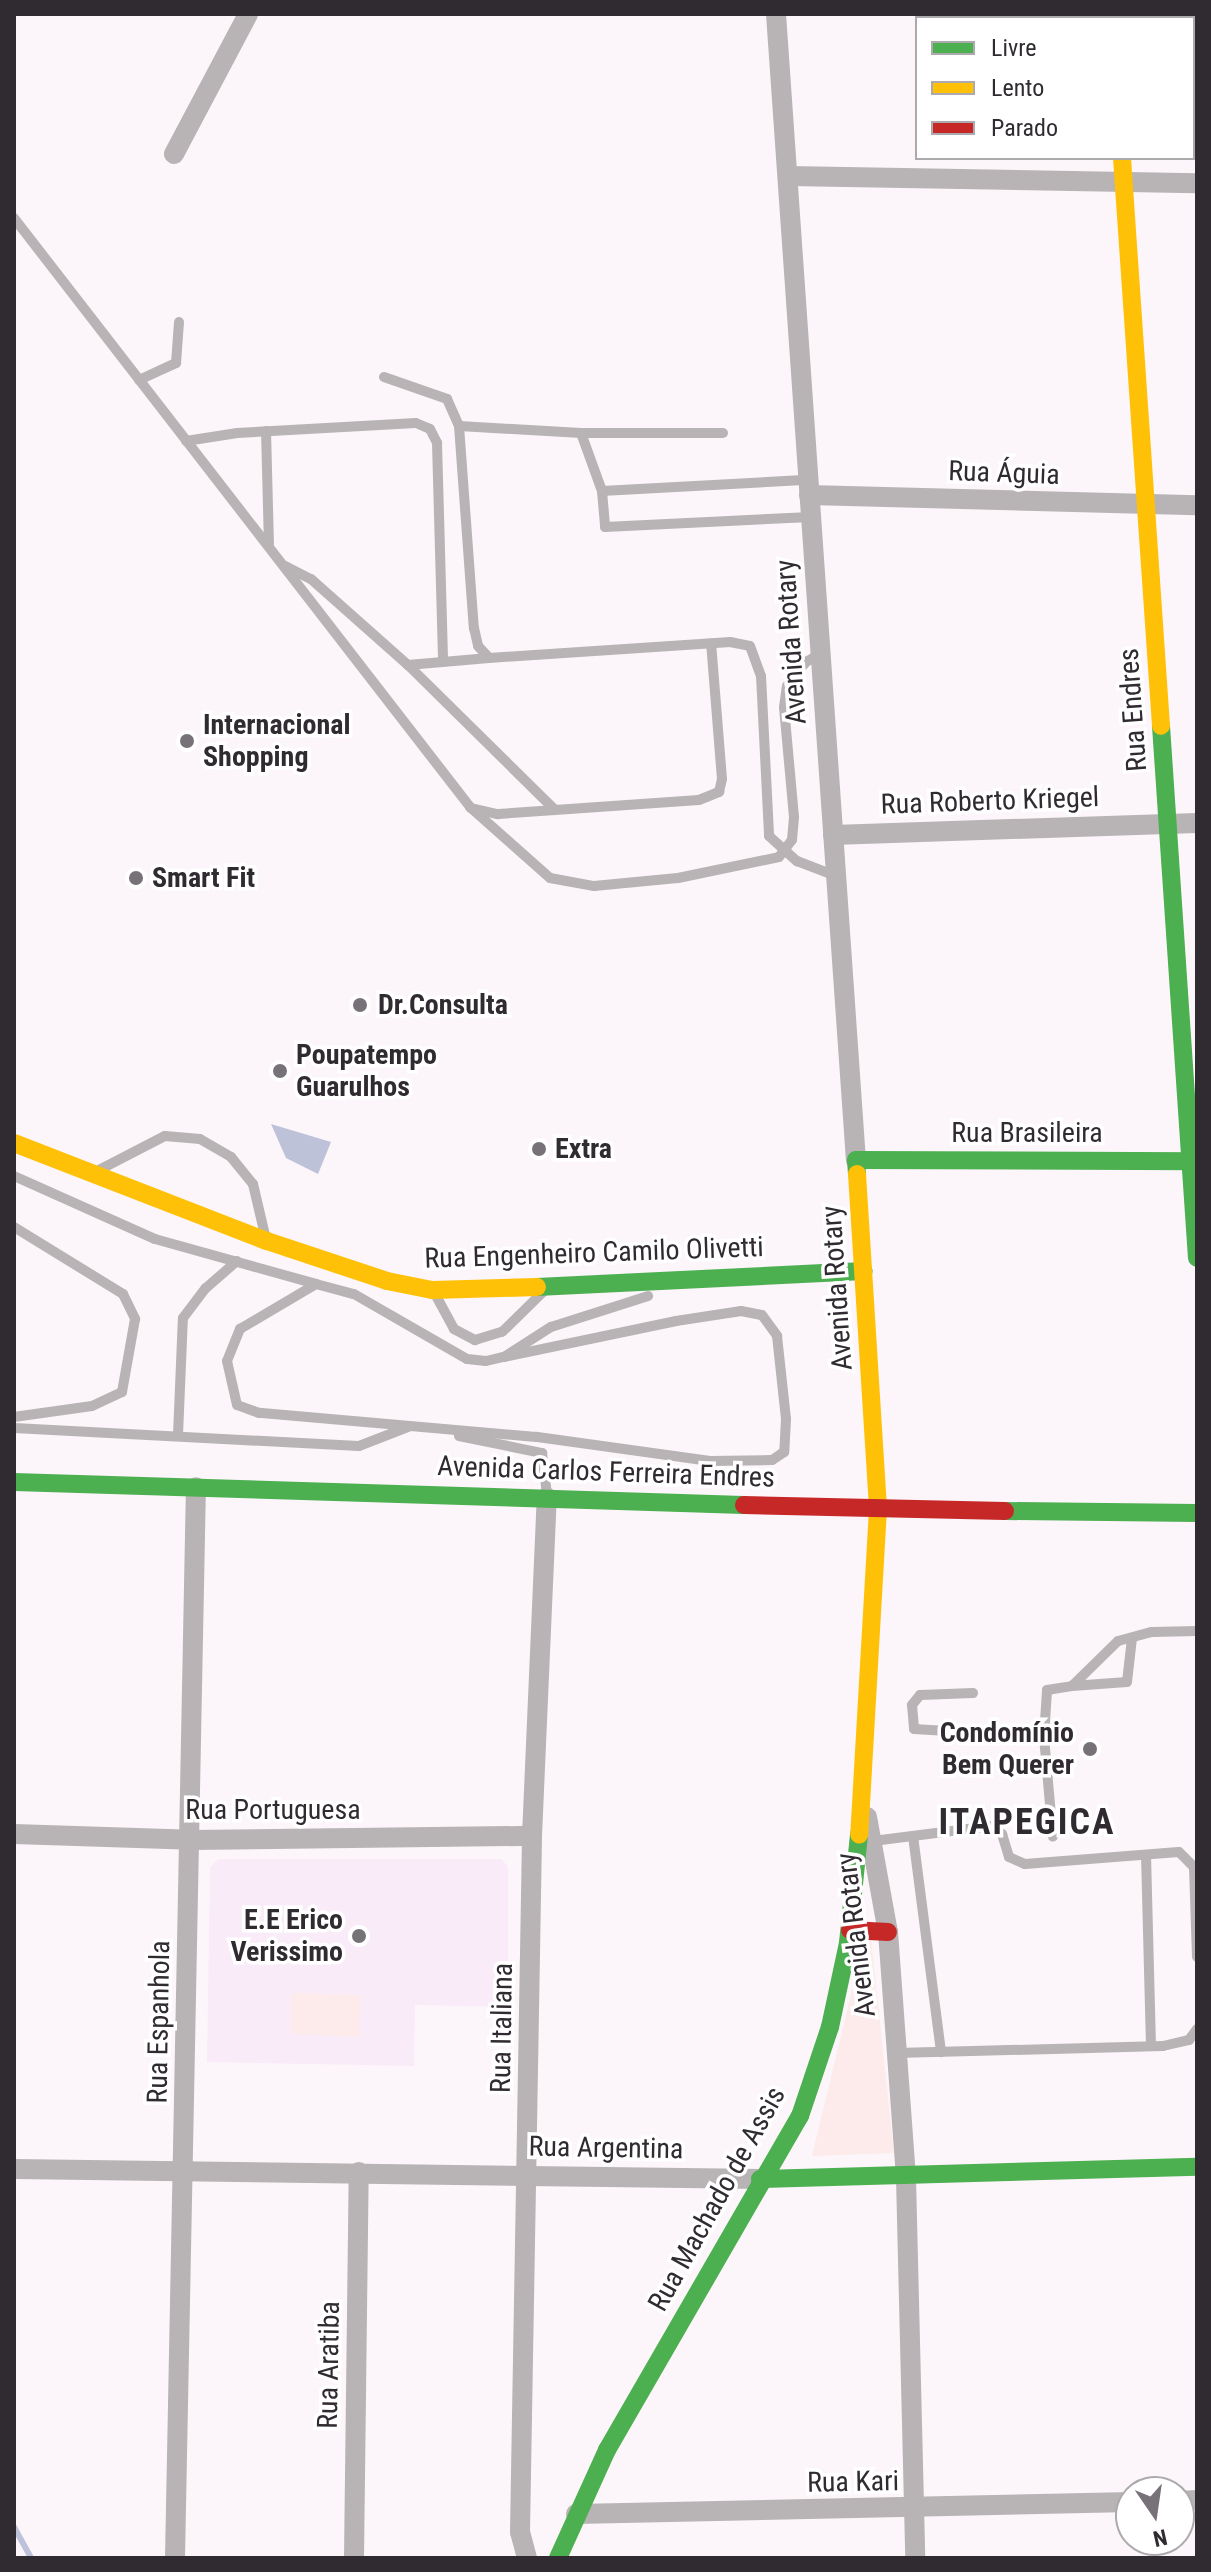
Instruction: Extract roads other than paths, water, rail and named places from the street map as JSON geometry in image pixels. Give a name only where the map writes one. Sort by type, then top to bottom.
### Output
[{"type":"street","points":[[174,154],[248,14]]},
{"type":"street","name":"Avenida Rotary","points":[[776,14],[878,1509],[863,1797],[888,1932],[906,2178],[915,2558]]},
{"type":"street","name":"Rua Endres","points":[[1122,160],[1195,1161],[1197,1258]]},
{"type":"street","points":[[788,176],[1197,183]]},
{"type":"street","name":"Rua Águia","points":[[809,487],[1148,506],[1197,505]]},
{"type":"street","name":"Rua Roberto Kriegel","points":[[833,835],[1197,823]]},
{"type":"street","name":"Rua Engenheiro Camilo Olivetti","points":[[14,1143],[267,1241],[387,1281],[432,1290],[547,1288],[864,1271]]},
{"type":"street","name":"Rua Brasileira","points":[[856,1160],[1195,1161]]},
{"type":"street","name":"Avenida Carlos Ferreira Endres","points":[[14,1482],[878,1509],[1197,1513]]},
{"type":"street","name":"Rua Espanhola","points":[[175,2558],[186,2171],[196,1487]]},
{"type":"street","name":"Rua Italiana","points":[[527,2558],[520,2532],[532,1836],[547,1497]]},
{"type":"street","name":"Rua Machado de Assis","points":[[558,2558],[576,2514],[760,2179],[800,2116],[817,2073],[850,1930],[863,1797]]},
{"type":"street","name":"Rua Portuguesa","points":[[14,1834],[191,1840],[532,1836]]},
{"type":"street","points":[[850,1930],[888,1932]]},
{"type":"street","name":"Rua Argentina","points":[[14,2169],[760,2179],[906,2178],[1197,2167]]},
{"type":"street","name":"Rua Aratiba","points":[[354,2558],[359,2172]]},
{"type":"street","name":"Rua Kari","points":[[576,2514],[1115,2503]]},
{"type":"lane","points":[[14,218],[100,322],[139,380],[470,807],[530,864],[567,884],[678,878],[779,857],[792,840],[794,817],[784,707],[787,686],[806,662],[820,654]]},
{"type":"lane","points":[[139,380],[176,363],[179,322]]},
{"type":"lane","points":[[384,377],[447,399],[459,426],[474,628],[478,646],[489,658]]},
{"type":"lane","points":[[186,441],[266,431],[416,423],[430,429],[437,443],[443,662]]},
{"type":"lane","points":[[459,426],[581,433],[723,433]]},
{"type":"lane","points":[[266,431],[269,544]]},
{"type":"lane","points":[[581,433],[602,491],[605,527],[811,517]]},
{"type":"lane","points":[[602,491],[809,487]]},
{"type":"lane","points":[[281,564],[311,579],[408,665],[555,810]]},
{"type":"lane","points":[[470,807],[498,814],[699,800],[719,792],[722,779],[711,643]]},
{"type":"lane","points":[[408,665],[711,643],[750,646],[757,658],[769,836],[797,861],[836,876]]},
{"type":"lane","points":[[90,1175],[165,1136],[200,1139],[231,1157],[253,1184],[267,1241]]},
{"type":"lane","points":[[14,1176],[155,1239],[354,1294],[467,1359],[504,1357],[728,1313],[770,1319],[784,1383],[784,1452],[772,1460],[743,1461],[259,1413],[237,1405],[227,1361],[230,1345],[240,1329],[316,1284]]},
{"type":"lane","points":[[14,1227],[123,1294],[135,1319],[122,1392],[92,1406],[14,1417]]},
{"type":"lane","points":[[178,1435],[183,1318],[206,1288],[237,1261]]},
{"type":"lane","points":[[504,1357],[551,1327],[703,1280]]},
{"type":"lane","points":[[432,1290],[454,1329],[475,1340],[502,1332],[547,1288]]},
{"type":"lane","points":[[14,1428],[359,1446],[408,1427]]},
{"type":"lane","points":[[448,1432],[542,1453],[547,1497]]},
{"type":"lane","points":[[1072,1686],[1118,1641],[1197,1631]]},
{"type":"lane","points":[[1053,1837],[1044,1737],[1047,1690],[1127,1682],[1132,1638]]},
{"type":"lane","points":[[973,1693],[920,1695],[912,1705],[914,1729],[922,1734],[1044,1737]]},
{"type":"lane","points":[[873,1841],[991,1826],[1002,1834],[1009,1857],[1025,1864],[1179,1852],[1190,1857],[1195,1878],[1197,1957]]},
{"type":"lane","points":[[913,1836],[941,2052]]},
{"type":"lane","points":[[1146,1855],[1151,2046]]},
{"type":"lane","points":[[897,2053],[1181,2044],[1197,2029]]},
{"type":"water","points":[[271,1124],[331,1142],[318,1174],[286,1158]]},
{"type":"waterway","points":[[14,2527],[31,2558]]},
{"type":"place","name":"Internacional Shopping","points":[[187,741]]},
{"type":"place","name":"Smart Fit","points":[[136,878]]},
{"type":"place","name":"Dr.Consulta","points":[[360,1005]]},
{"type":"place","name":"Poupatempo Guarulhos","points":[[280,1071]]},
{"type":"place","name":"Extra","points":[[539,1149]]},
{"type":"place","name":"Condomínio Bem Querer","points":[[1090,1749]]},
{"type":"place","name":"E.E Erico Verissimo","points":[[359,1936]]},
{"type":"district","name":"ITAPEGICA","points":[[1027,1823]]}]
